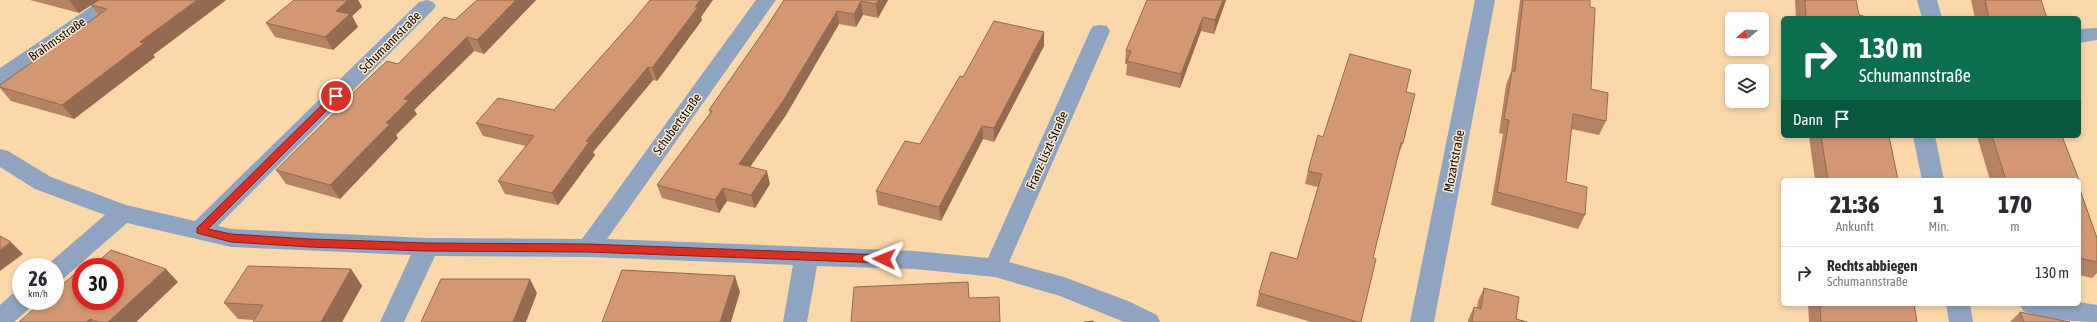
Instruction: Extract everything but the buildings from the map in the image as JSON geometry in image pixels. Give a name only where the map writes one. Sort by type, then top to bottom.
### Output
[{"type":"street","name":"Brahmsstraße","points":[[0,78],[114,0]]},
{"type":"street","name":"Schubertstraße","points":[[588,248],[766,0]]},
{"type":"street","name":"Mozartstraße","points":[[1422,322],[1485,0]]},
{"type":"street","points":[[1927,0],[1931,16]]},
{"type":"street","name":"Schumannstraße","points":[[200,230],[426,6]]},
{"type":"street","name":"Franz-Liszt-Straße","points":[[995,268],[1100,31]]},
{"type":"street","points":[[2081,36],[2097,34]]},
{"type":"street","points":[[1924,138],[1933,178]]},
{"type":"street","points":[[0,157],[43,183],[123,213],[148,221],[200,230],[231,238],[427,247],[588,248],[915,260],[995,268],[1064,288],[1119,308],[1148,322]]},
{"type":"street","points":[[64,264],[123,213]]},
{"type":"street","points":[[392,322],[427,247]]},
{"type":"street","points":[[795,322],[807,256]]},
{"type":"street","points":[[1958,306],[1961,322]]},
{"type":"street","points":[[2044,306],[2097,315]]},
{"type":"street","points":[[0,320],[12,310]]},
{"type":"route","points":[[336,96],[200,230],[231,238],[310,243],[427,247],[588,248],[884,259]]}]
